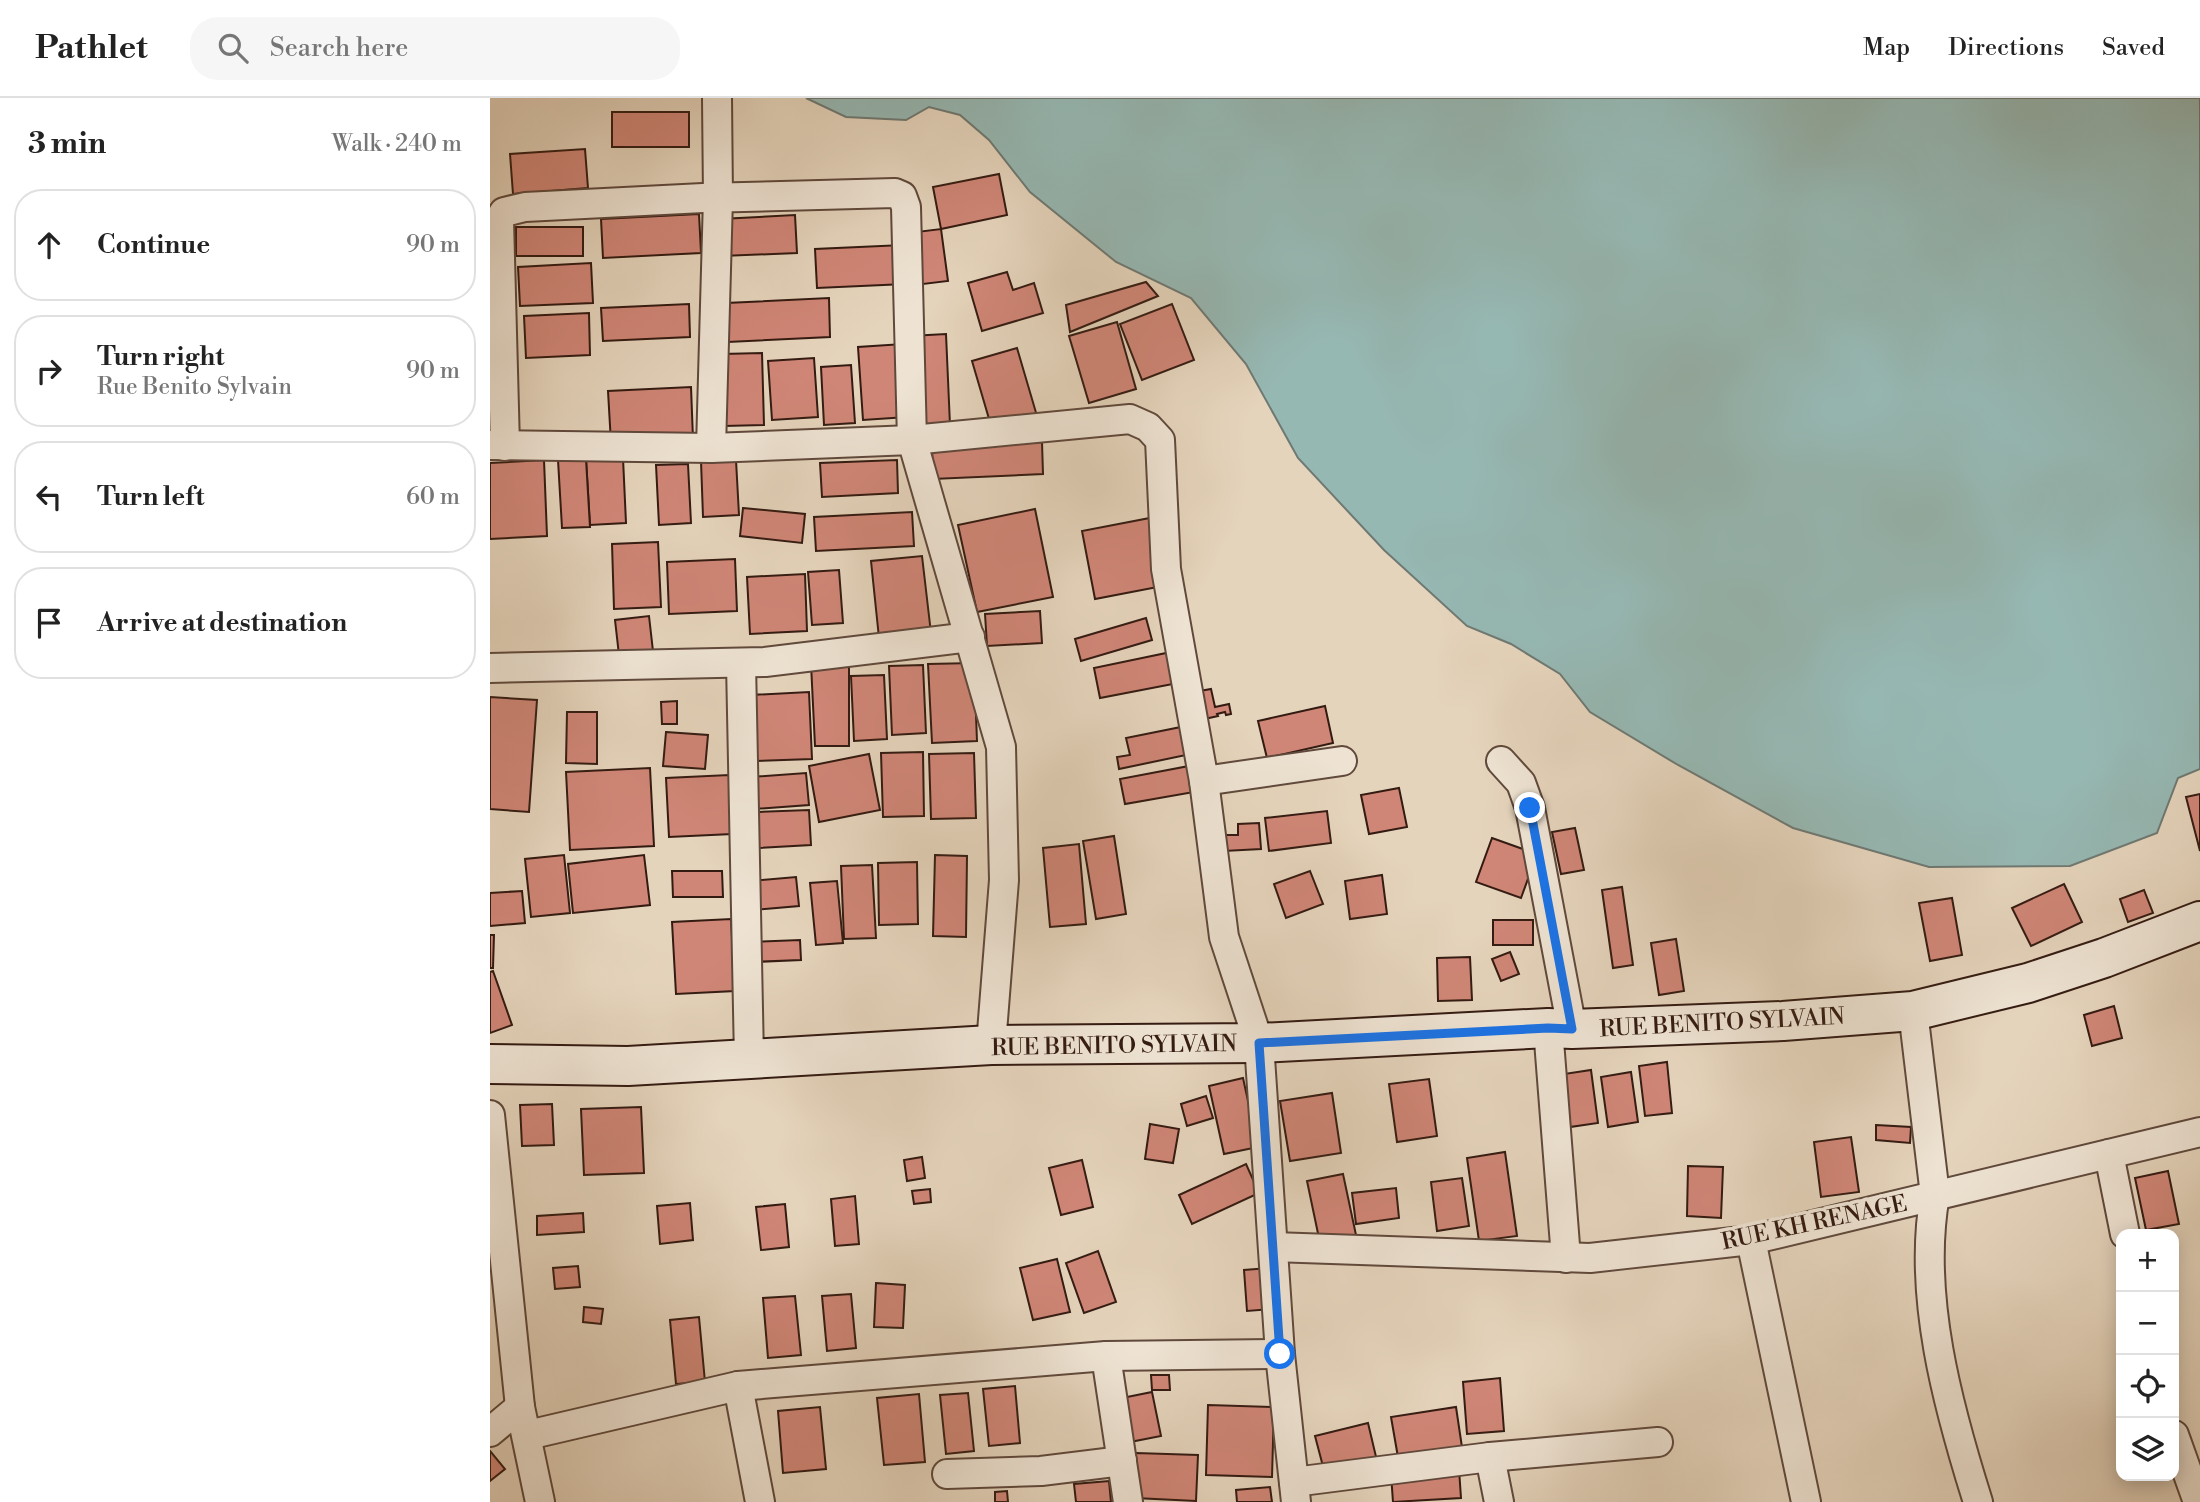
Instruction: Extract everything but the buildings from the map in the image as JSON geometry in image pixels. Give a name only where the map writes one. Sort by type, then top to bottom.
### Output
[{"type":"main road","name":"RUE BENITO SYLVAIN","points":[[490,1064],[628,1066],[991,1045],[1259,1043],[1783,1021],[1913,1012],[2028,983],[2104,958],[2200,920]]},
{"type":"street","points":[[711,448],[718,198],[717,98]]},
{"type":"street","points":[[991,1045],[1004,880],[1002,747],[912,440],[906,207],[902,196],[895,193],[718,198],[526,207],[504,212],[499,220],[497,445],[711,448],[912,440],[1130,419],[1148,426],[1160,440],[1166,569],[1203,781],[1224,937],[1259,1043],[1280,1354],[1295,1492],[1490,1457],[1658,1441]]},
{"type":"street","points":[[490,668],[765,662],[970,637]]},
{"type":"street","points":[[740,663],[749,1059]]},
{"type":"street","points":[[1203,781],[1342,761]]},
{"type":"street","points":[[1501,761],[1521,783],[1530,808],[1560,1029],[1566,1258]]},
{"type":"street","points":[[1913,1012],[1935,1195]]},
{"type":"street","points":[[490,1115],[520,1407],[540,1502]]},
{"type":"street","name":"RUE KH RENAGE","points":[[1273,1247],[1566,1258],[1751,1240],[2200,1132]]},
{"type":"street","points":[[2109,1154],[2124,1229]]},
{"type":"street","name":"RUE KH RENAGE","points":[[1935,1195],[1930,1221],[1929,1283],[1953,1421],[1978,1502]]},
{"type":"street","points":[[1751,1240],[1806,1502]]},
{"type":"street","points":[[528,1435],[738,1386],[1106,1356],[1280,1354]]},
{"type":"street","points":[[1106,1356],[1128,1502]]},
{"type":"street","points":[[738,1386],[760,1502]]},
{"type":"street","points":[[490,1432],[520,1407]]},
{"type":"street","points":[[2179,1449],[2198,1502]]},
{"type":"street","points":[[1490,1457],[1499,1502]]},
{"type":"street","points":[[947,1474],[1041,1471],[1122,1461]]},
{"type":"water","points":[[806,98],[2200,98],[2200,769],[2178,778],[2157,833],[2070,866],[1929,867],[1793,828],[1678,765],[1590,712],[1560,674],[1511,644],[1467,626],[1384,550],[1298,458],[1246,364],[1191,298],[1116,262],[1030,192],[989,140],[960,115],[929,107],[906,120],[846,117]]},
{"type":"route","points":[[1280,1354],[1259,1043],[1572,1029],[1530,808]]}]
